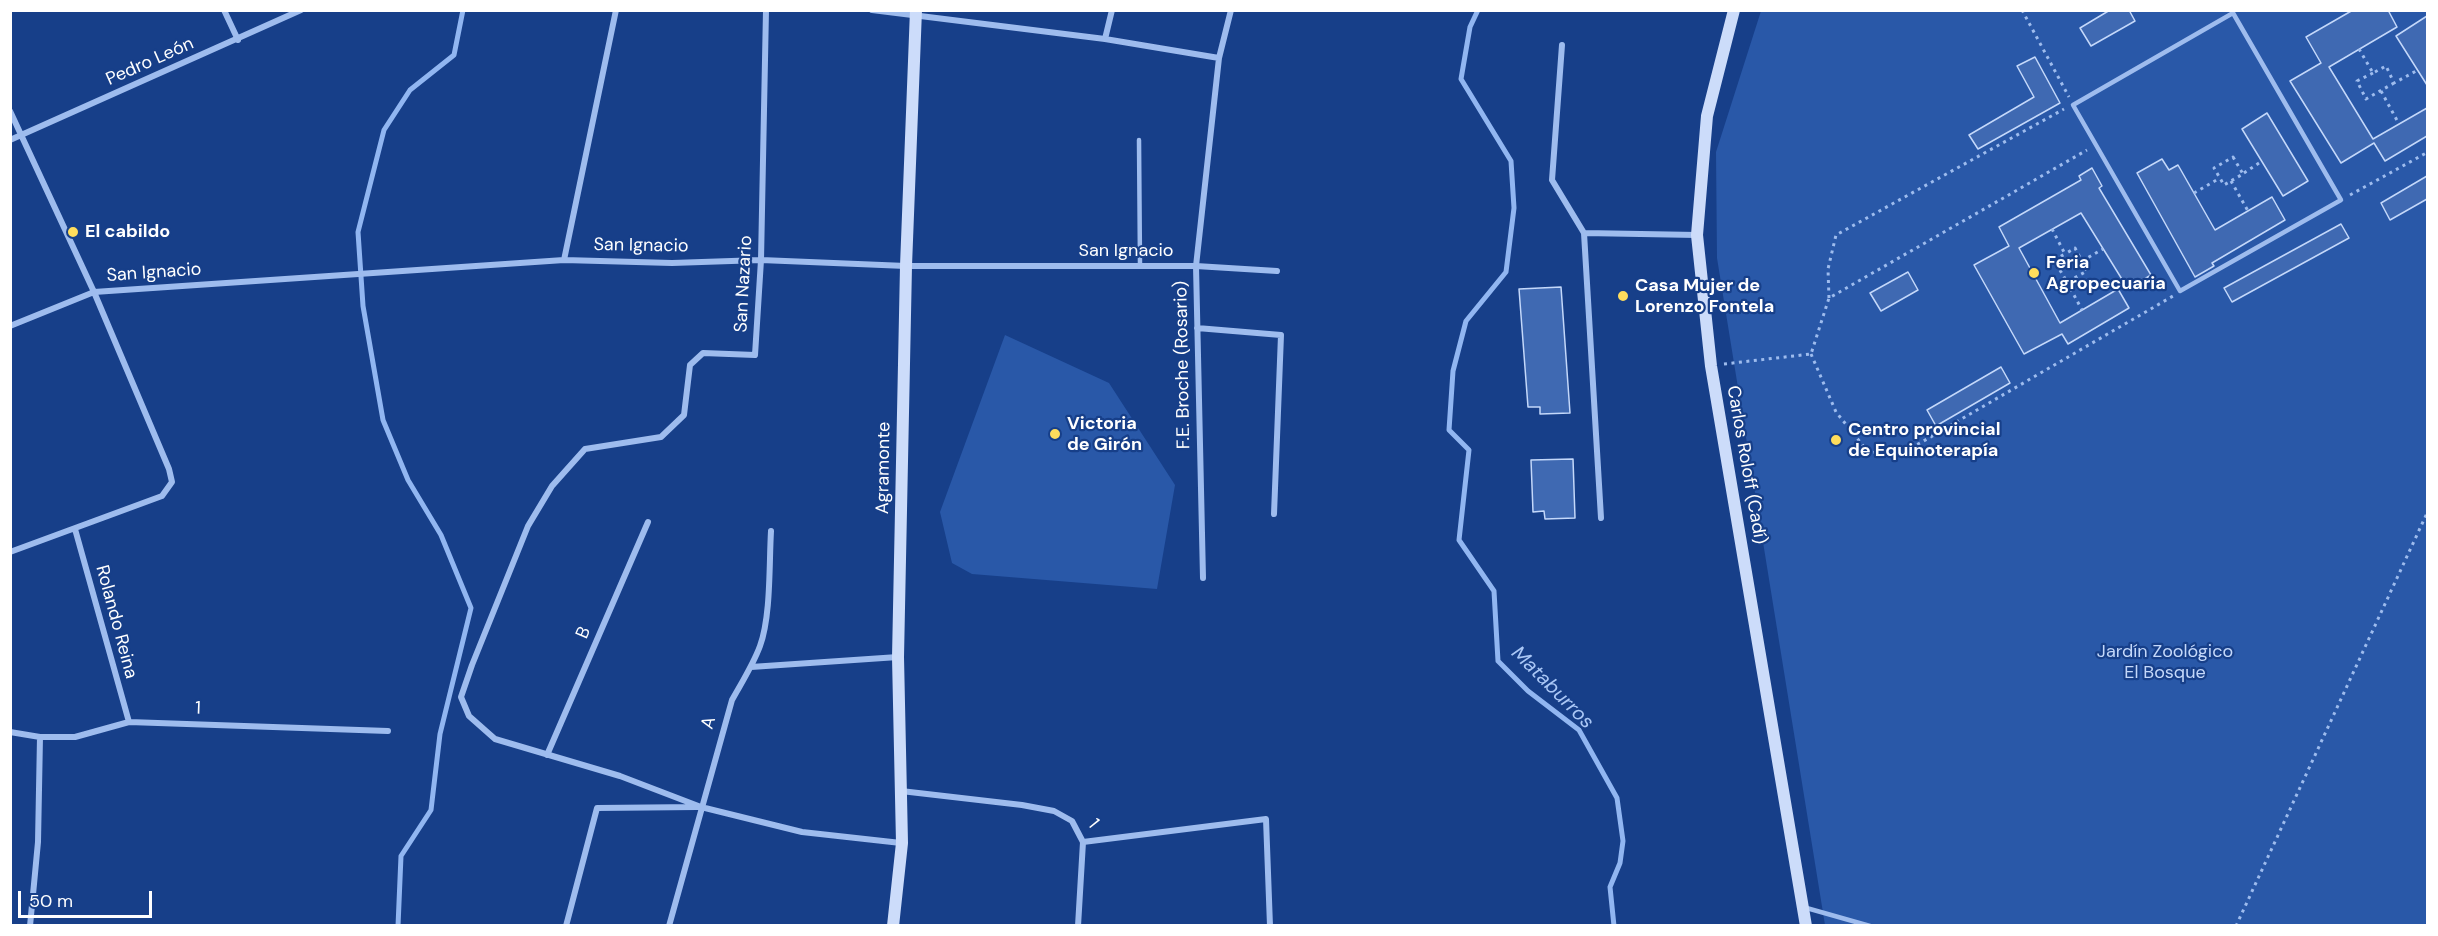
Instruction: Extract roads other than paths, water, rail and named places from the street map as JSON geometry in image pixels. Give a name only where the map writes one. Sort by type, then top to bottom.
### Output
[{"type":"street","points":[[224,10],[238,40]]},
{"type":"street","name":"Pedro León","points":[[10,140],[302,10]]},
{"type":"street","points":[[564,260],[616,10]]},
{"type":"street","name":"San Nazario","points":[[547,756],[495,739],[469,716],[461,697],[528,526],[552,486],[585,449],[661,437],[684,415],[690,365],[703,353],[755,355],[761,260],[766,10]]},
{"type":"street","points":[[872,10],[1105,39],[1219,58]]},
{"type":"street","points":[[1105,39],[1112,10]]},
{"type":"street","name":"F.E. Broche (Rosario)","points":[[1203,578],[1196,266],[1219,58],[1231,10]]},
{"type":"street","name":"Carlos Roloff (Cadí)","points":[[1734,10],[1707,116],[1697,235],[1711,366],[1806,926]]},
{"type":"street","name":"Agramonte","points":[[893,926],[902,843],[898,657],[906,266],[916,14]]},
{"type":"street","points":[[1562,45],[1552,180],[1584,234],[1601,518]]},
{"type":"street","points":[[10,111],[94,292],[169,469],[172,482],[162,496],[10,552]]},
{"type":"street","points":[[1584,234],[1697,235]]},
{"type":"street","name":"San Ignacio","points":[[10,326],[94,292],[564,260],[672,263],[761,260],[906,266],[1196,266],[1277,271]]},
{"type":"street","points":[[1197,328],[1281,335],[1274,514]]},
{"type":"street","name":"B","points":[[547,756],[648,522]]},
{"type":"street","name":"Rolando Reina","points":[[75,529],[129,722]]},
{"type":"street","name":"A","points":[[669,926],[732,700],[751,667],[760,644],[765,614],[771,531]]},
{"type":"street","points":[[751,667],[898,657]]},
{"type":"street","name":"1","points":[[10,732],[40,737],[75,737],[129,722],[387,730]]},
{"type":"street","points":[[30,926],[38,842],[40,737]]},
{"type":"street","points":[[547,756],[620,776],[701,807],[802,832],[902,843]]},
{"type":"street","name":"1","points":[[901,790],[1054,811],[1072,821],[1083,842],[1266,819],[1270,926]]},
{"type":"street","points":[[566,926],[597,808],[701,807]]},
{"type":"street","points":[[1078,926],[1083,842]]},
{"type":"lane","points":[[2232,12],[2341,200],[2180,291],[2073,105],[2232,12]]},
{"type":"lane","points":[[1139,140],[1140,266]]},
{"type":"lane","points":[[1803,907],[1870,926]]},
{"type":"waterway","points":[[398,926],[401,856],[431,810],[440,734],[471,608],[441,535],[408,480],[383,420],[363,306],[358,232],[384,130],[410,90],[454,55],[463,10]]},
{"type":"waterway","name":"Mataburros","points":[[1478,10],[1470,27],[1461,79],[1511,161],[1514,208],[1506,272],[1466,321],[1453,371],[1449,430],[1469,450],[1459,540],[1494,591],[1498,661],[1528,691],[1579,730],[1617,798],[1623,841],[1620,863],[1610,887],[1614,926]]},
{"type":"place","name":"El cabildo","points":[[73,232]]},
{"type":"place","name":"Feria Agropecuaria","points":[[2034,273]]},
{"type":"place","name":"Casa Mujer de Lorenzo Fontela","points":[[1623,296]]},
{"type":"place","name":"Victoria de Girón","points":[[1055,434]]},
{"type":"place","name":"Centro provincial de Equinoterapía","points":[[1836,440]]},
{"type":"park label","name":"Jardín Zoológico El Bosque","points":[[2165,662]]}]
